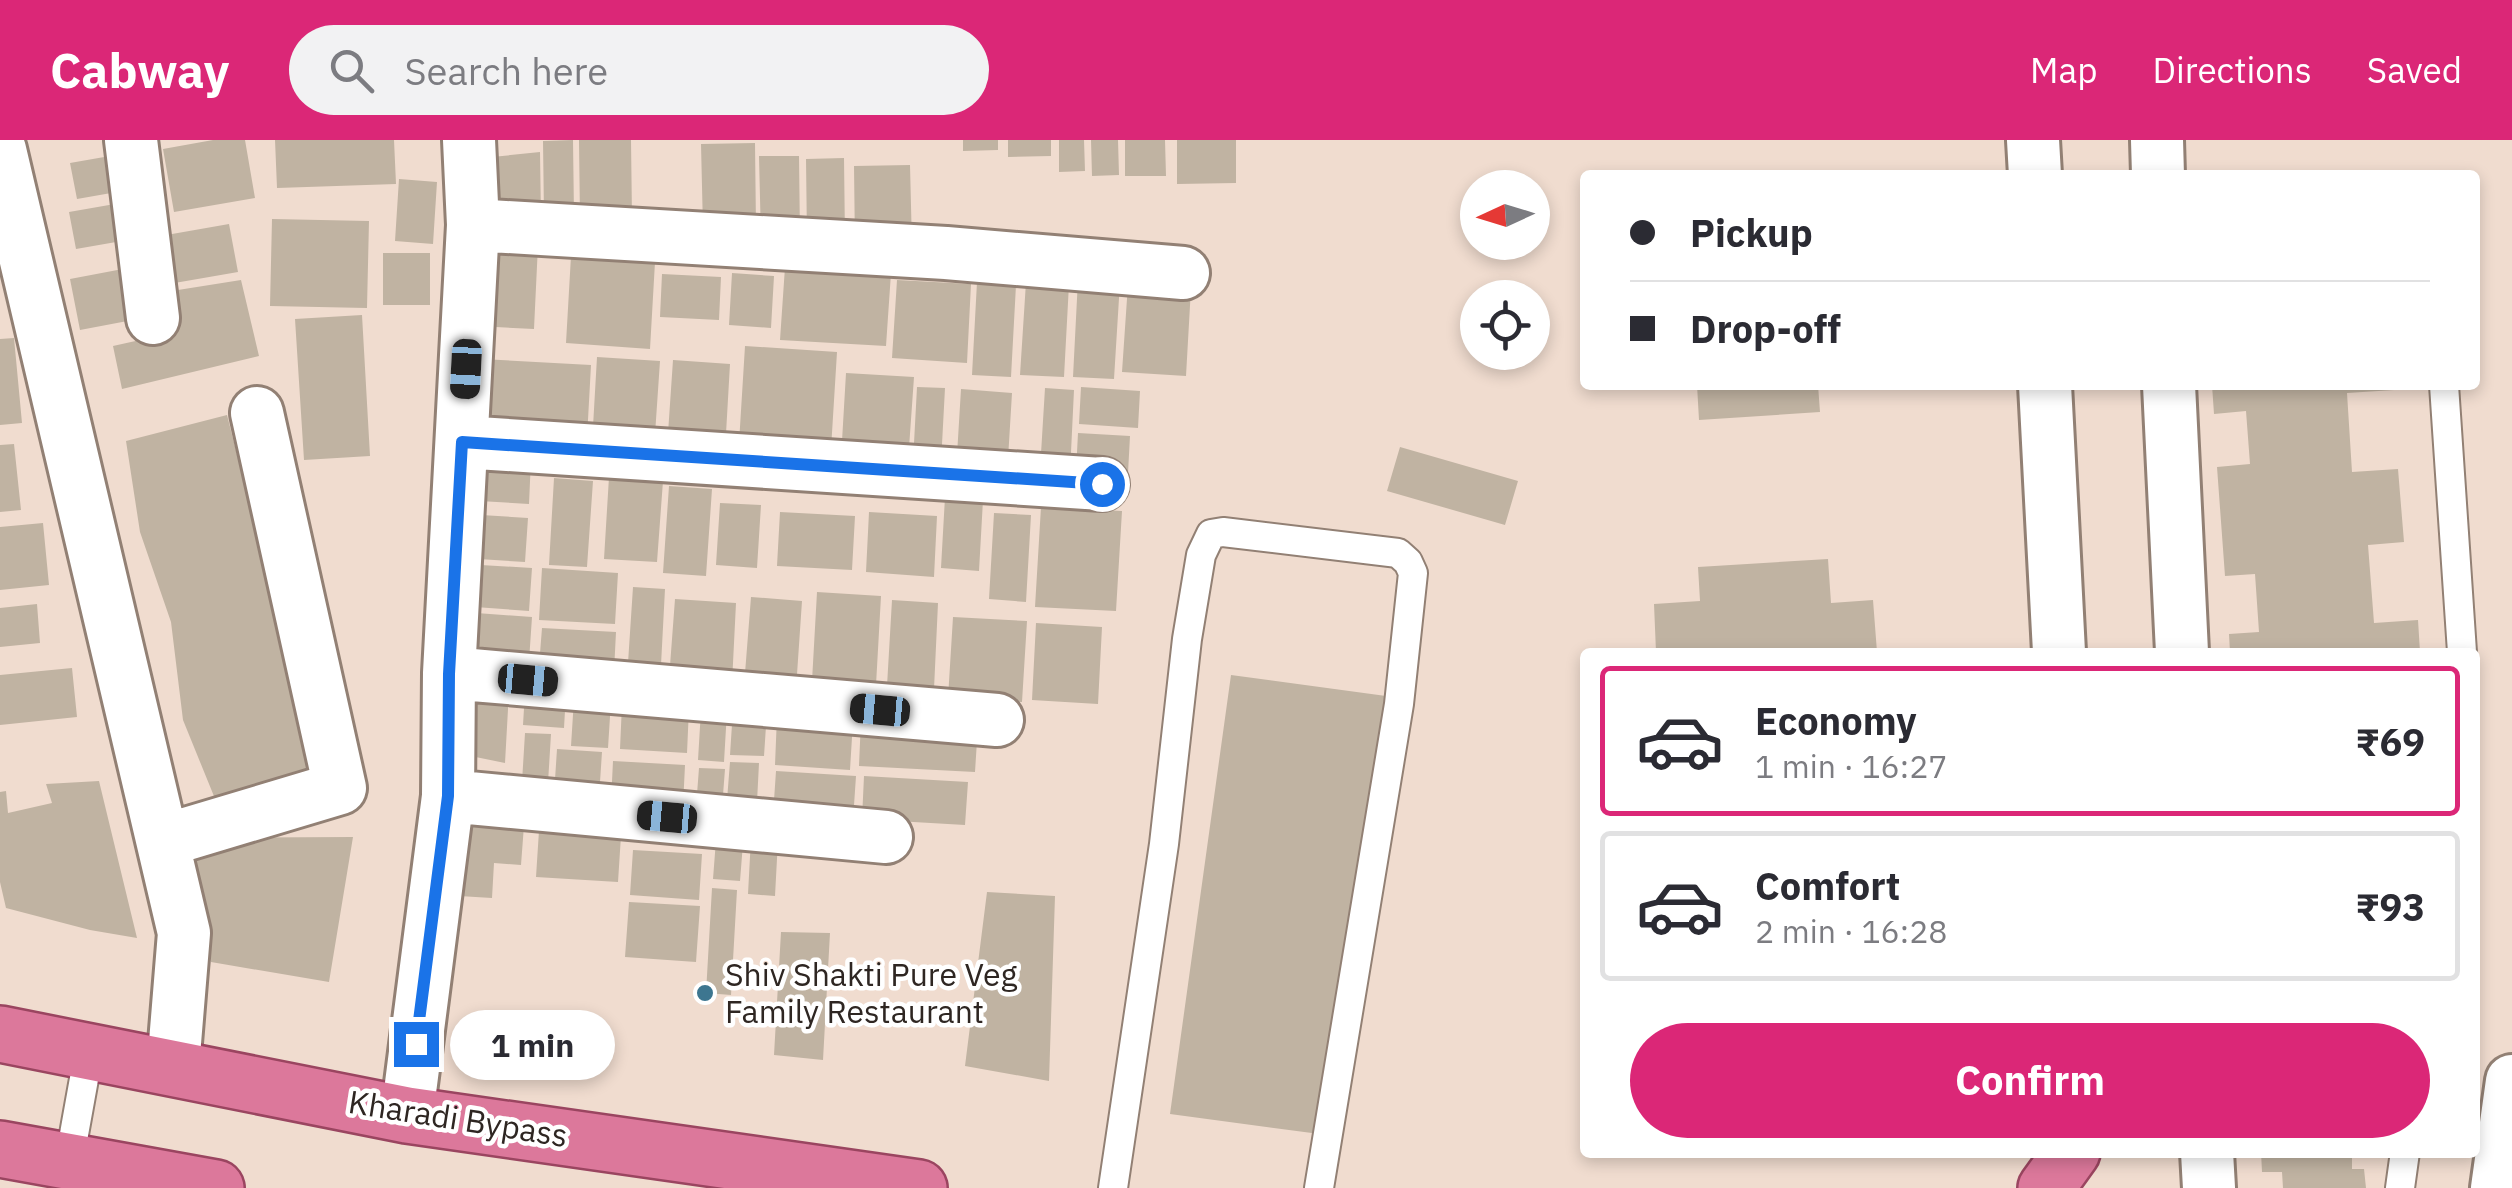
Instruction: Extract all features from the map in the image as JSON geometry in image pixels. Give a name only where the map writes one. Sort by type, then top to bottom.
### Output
[{"type":"highway","name":"Kharadi Bypass","points":[[0,1034],[407,1115],[919,1188]]},
{"type":"highway","points":[[0,1149],[70,1175],[216,1188]]},
{"type":"highway","points":[[2046,1188],[2070,1158]]},
{"type":"street","points":[[130,140],[153,318]]},
{"type":"street","points":[[407,1115],[448,796],[449,674],[473,225],[469,140]]},
{"type":"street","points":[[2033,140],[2034,170]]},
{"type":"street","points":[[2156,140],[2158,170]]},
{"type":"street","points":[[0,150],[8,224],[184,933],[173,1067]]},
{"type":"street","points":[[473,225],[946,253],[1183,273]]},
{"type":"street","points":[[2045,390],[2059,648]]},
{"type":"street","points":[[2168,390],[2182,648]]},
{"type":"street","points":[[162,841],[340,788],[256,413]]},
{"type":"street","points":[[462,442],[1102,484]]},
{"type":"street","points":[[449,674],[997,720]]},
{"type":"street","points":[[448,796],[886,838]]},
{"type":"street","points":[[2498,1188],[2512,1081]]},
{"type":"street","points":[[2075,1158],[2075,1188]]},
{"type":"street","points":[[2207,1158],[2208,1188]]},
{"type":"lane","points":[[2444,390],[2462,648]]},
{"type":"lane","points":[[1113,1188],[1164,844],[1198,572],[1204,543],[1211,534],[1223,532],[1398,553],[1413,573],[1399,704],[1319,1188]]},
{"type":"lane","points":[[70,1175],[89,1051]]},
{"type":"lane","points":[[2400,1188],[2404,1158]]},
{"type":"building","points":[[213,140],[245,140],[255,198],[174,212],[163,149]]},
{"type":"building","points":[[275,140],[394,140],[396,184],[277,188]]},
{"type":"building","points":[[573,140],[574,216],[544,216],[543,141]]},
{"type":"building","points":[[579,140],[631,140],[632,218],[580,219]]},
{"type":"building","points":[[963,140],[998,140],[998,150],[963,151]]},
{"type":"building","points":[[1008,140],[1051,140],[1051,156],[1008,157]]},
{"type":"building","points":[[1059,140],[1084,140],[1085,171],[1059,172]]},
{"type":"building","points":[[1091,140],[1118,140],[1119,175],[1092,176]]},
{"type":"building","points":[[1125,140],[1165,140],[1166,176],[1125,176]]},
{"type":"building","points":[[1177,140],[1236,140],[1236,183],[1177,184]]},
{"type":"building","points":[[755,143],[756,228],[703,229],[701,144]]},
{"type":"building","points":[[540,152],[541,220],[497,213],[492,157]]},
{"type":"building","points":[[127,153],[134,189],[77,199],[70,163]]},
{"type":"building","points":[[759,156],[799,156],[800,238],[761,240]]},
{"type":"building","points":[[844,158],[845,240],[807,240],[806,159]]},
{"type":"building","points":[[910,165],[912,246],[855,248],[854,166]]},
{"type":"building","points":[[399,179],[437,182],[433,244],[395,241]]},
{"type":"building","points":[[132,201],[139,238],[76,249],[69,212]]},
{"type":"building","points":[[272,219],[369,221],[367,308],[270,306]]},
{"type":"building","points":[[229,224],[238,272],[163,285],[155,237]]},
{"type":"building","points":[[481,241],[538,245],[534,329],[477,326]]},
{"type":"building","points":[[383,253],[430,253],[430,305],[383,305]]},
{"type":"building","points":[[571,256],[655,262],[650,349],[566,343]]},
{"type":"building","points":[[785,267],[891,273],[886,346],[780,340]]},
{"type":"building","points":[[128,268],[138,319],[80,330],[70,279]]},
{"type":"building","points":[[732,273],[774,276],[771,328],[729,325]]},
{"type":"building","points":[[662,274],[721,277],[719,320],[660,317]]},
{"type":"building","points":[[1078,279],[1120,282],[1114,379],[1073,377]]},
{"type":"building","points":[[241,280],[259,356],[122,389],[113,346],[167,334],[159,293]]},
{"type":"building","points":[[897,280],[971,284],[967,363],[892,358]]},
{"type":"building","points":[[977,282],[1016,285],[1011,377],[972,375]]},
{"type":"building","points":[[1026,282],[1069,284],[1064,377],[1020,375]]},
{"type":"building","points":[[1128,284],[1191,288],[1186,376],[1122,372]]},
{"type":"building","points":[[362,315],[370,456],[304,460],[295,319]]},
{"type":"building","points":[[14,338],[22,423],[0,425],[0,339]]},
{"type":"building","points":[[745,346],[837,352],[831,449],[739,443]]},
{"type":"building","points":[[597,357],[660,361],[654,449],[592,444]]},
{"type":"building","points":[[482,359],[591,365],[587,438],[478,431]]},
{"type":"building","points":[[673,360],[730,364],[725,451],[667,448]]},
{"type":"building","points":[[846,373],[914,377],[908,462],[841,458]]},
{"type":"building","points":[[917,387],[945,388],[941,463],[913,462]]},
{"type":"building","points":[[1081,387],[1140,391],[1138,428],[1079,424]]},
{"type":"building","points":[[1045,388],[1074,390],[1070,473],[1040,470]]},
{"type":"building","points":[[961,389],[1012,393],[1008,459],[957,455]]},
{"type":"building","points":[[1697,390],[1818,390],[1820,412],[1699,420]]},
{"type":"building","points":[[2212,390],[2394,390],[2347,393],[2352,472],[2398,469],[2404,542],[2368,545],[2374,623],[2418,620],[2420,648],[2230,648],[2229,634],[2259,632],[2255,574],[2225,576],[2217,467],[2250,464],[2246,411],[2214,414]]},
{"type":"building","points":[[227,415],[321,785],[220,811],[183,720],[171,622],[140,532],[126,441]]},
{"type":"building","points":[[1078,433],[1130,436],[1128,473],[1076,471]]},
{"type":"building","points":[[14,444],[21,510],[0,512],[0,445]]},
{"type":"building","points":[[1400,447],[1518,481],[1505,525],[1387,491]]},
{"type":"building","points":[[465,454],[531,459],[529,504],[462,500]]},
{"type":"building","points":[[609,477],[663,481],[657,562],[604,559]]},
{"type":"building","points":[[554,478],[593,481],[587,567],[549,565]]},
{"type":"building","points":[[669,486],[712,489],[706,576],[663,573]]},
{"type":"building","points":[[945,497],[983,500],[979,571],[941,568]]},
{"type":"building","points":[[720,503],[761,505],[757,568],[716,565]]},
{"type":"building","points":[[1041,507],[1122,511],[1116,611],[1035,607]]},
{"type":"building","points":[[780,512],[855,516],[852,570],[777,566]]},
{"type":"building","points":[[869,512],[937,516],[934,577],[866,572]]},
{"type":"building","points":[[994,513],[1031,515],[1026,602],[989,599]]},
{"type":"building","points":[[465,514],[528,518],[525,562],[463,558]]},
{"type":"building","points":[[43,523],[49,585],[0,590],[0,527]]},
{"type":"building","points":[[1828,559],[1831,603],[1873,600],[1877,648],[1656,648],[1654,604],[1700,601],[1698,567]]},
{"type":"building","points":[[464,564],[532,568],[529,611],[461,606]]},
{"type":"building","points":[[542,568],[618,573],[615,624],[539,620]]},
{"type":"building","points":[[633,587],[665,589],[661,665],[628,663]]},
{"type":"building","points":[[817,592],[881,596],[876,685],[812,681]]},
{"type":"building","points":[[751,597],[802,601],[796,689],[744,686]]},
{"type":"building","points":[[675,599],[736,603],[732,683],[669,679]]},
{"type":"building","points":[[892,600],[938,603],[934,689],[887,686]]},
{"type":"building","points":[[37,604],[40,643],[0,647],[0,608]]},
{"type":"building","points":[[463,612],[532,617],[529,661],[460,657]]},
{"type":"building","points":[[953,617],[1027,621],[1022,702],[948,698]]},
{"type":"building","points":[[1036,623],[1102,627],[1098,704],[1032,700]]},
{"type":"building","points":[[542,628],[616,632],[614,671],[539,666]]},
{"type":"building","points":[[72,668],[77,717],[0,725],[0,675]]},
{"type":"building","points":[[1231,675],[1386,696],[1327,1135],[1170,1114]]},
{"type":"building","points":[[453,688],[509,691],[505,763],[456,753]]},
{"type":"building","points":[[525,691],[566,693],[564,728],[523,725]]},
{"type":"building","points":[[574,699],[611,701],[608,748],[571,746]]},
{"type":"building","points":[[622,704],[689,708],[687,753],[620,749]]},
{"type":"building","points":[[733,709],[767,711],[764,756],[730,755]]},
{"type":"building","points":[[701,710],[727,711],[724,762],[698,760]]},
{"type":"building","points":[[777,716],[853,721],[850,770],[775,765]]},
{"type":"building","points":[[861,719],[978,725],[975,772],[859,766]]},
{"type":"building","points":[[525,733],[551,734],[548,783],[522,782]]},
{"type":"building","points":[[557,749],[602,752],[599,797],[554,795]]},
{"type":"building","points":[[613,761],[685,765],[683,806],[611,802]]},
{"type":"building","points":[[730,762],[759,763],[757,802],[727,800]]},
{"type":"building","points":[[699,768],[725,769],[722,808],[696,807]]},
{"type":"building","points":[[776,771],[856,776],[853,820],[773,815]]},
{"type":"building","points":[[864,776],[968,782],[965,825],[862,819]]},
{"type":"building","points":[[99,781],[137,938],[6,908],[0,882],[0,792],[6,791],[8,813],[52,803],[46,784]]},
{"type":"building","points":[[465,807],[525,812],[521,865],[494,863],[492,898],[459,896]]},
{"type":"building","points":[[540,815],[622,820],[618,882],[536,877]]},
{"type":"building","points":[[353,837],[329,982],[211,962],[187,838]]},
{"type":"building","points":[[751,838],[778,840],[775,896],[748,894]]},
{"type":"building","points":[[716,840],[743,843],[740,881],[713,879]]},
{"type":"building","points":[[633,850],[702,854],[699,900],[630,895]]},
{"type":"building","points":[[712,888],[737,890],[731,995],[706,993]]},
{"type":"building","points":[[987,892],[1055,896],[1049,1081],[965,1066]]},
{"type":"building","points":[[629,902],[700,906],[696,962],[625,957]]},
{"type":"building","points":[[781,932],[830,933],[823,1060],[774,1055]]},
{"type":"building","points":[[2261,1158],[2352,1158],[2352,1169],[2364,1169],[2366,1188],[2283,1188],[2282,1172],[2262,1172]]},
{"type":"place","name":"Shiv Shakti Pure Veg Family Restaurant","points":[[705,993]]},
{"type":"route","points":[[416,1044],[448,796],[449,674],[462,442],[1102,484]]}]
